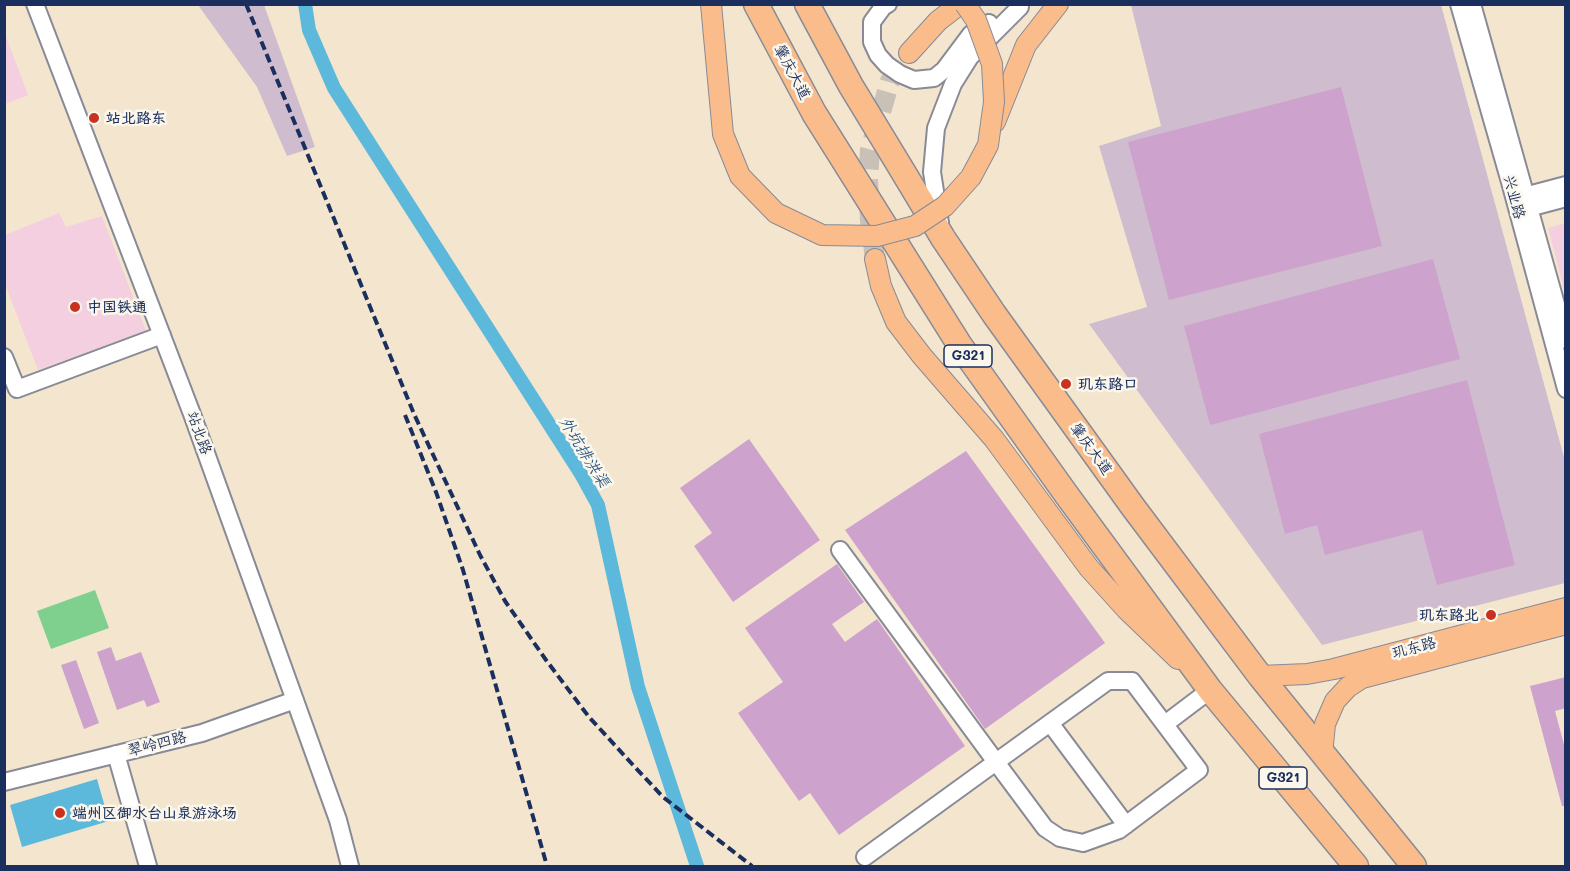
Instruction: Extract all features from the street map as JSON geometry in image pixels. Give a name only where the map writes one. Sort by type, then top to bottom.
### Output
[{"type":"highway","name":"肇庆大道","points":[[756,4],[814,113],[959,344],[1210,690],[1356,867]]},
{"type":"highway","name":"肇庆大道","points":[[807,4],[851,86],[943,238],[994,314],[1133,507],[1260,676],[1414,867]]},
{"type":"main road","points":[[711,4],[723,134],[740,176],[776,213],[822,235],[877,236],[915,226],[945,206],[972,177],[988,145],[1001,105],[1026,45],[1058,4]]},
{"type":"main road","points":[[909,53],[938,21],[960,4]]},
{"type":"main road","points":[[965,4],[976,20],[992,64],[994,102],[988,145]]},
{"type":"main road","points":[[875,259],[880,286],[896,322],[922,356],[994,439],[1089,568],[1126,609],[1210,690]]},
{"type":"main road","name":"玑东路","points":[[1260,676],[1307,674],[1334,669],[1566,608]]},
{"type":"main road","name":"玑东路","points":[[1322,755],[1325,724],[1335,701],[1348,687],[1362,678],[1566,624]]},
{"type":"street","name":"站北路","points":[[35,4],[196,424],[338,820],[351,867]]},
{"type":"street","points":[[888,4],[872,22],[872,42],[878,55],[887,64],[900,74],[914,80],[934,78],[944,70],[971,34],[1000,16],[1023,6]]},
{"type":"street","name":"兴业路","points":[[1459,4],[1566,340]]},
{"type":"street","name":"兴业路","points":[[1472,4],[1566,389]]},
{"type":"street","points":[[943,238],[932,172],[936,128],[953,84],[970,57],[1023,6]]},
{"type":"street","points":[[1522,203],[1566,185]]},
{"type":"street","points":[[1522,203],[1566,198]]},
{"type":"street","points":[[4,357],[17,389],[162,335]]},
{"type":"street","points":[[840,550],[996,762],[1045,828],[1060,838],[1083,843],[1119,830],[1199,770],[1132,681],[1108,681],[996,762],[865,857]]},
{"type":"street","points":[[1165,724],[1210,690]]},
{"type":"street","name":"翠岭四路","points":[[11,781],[202,733],[295,700]]},
{"type":"street","points":[[1050,723],[1126,825]]},
{"type":"street","points":[[116,754],[148,867]]},
{"type":"shaded area","points":[[198,5],[264,5],[315,147],[287,156],[257,87]]},
{"type":"shaded area","points":[[1131,5],[1441,5],[1565,461],[1565,583],[1322,645],[1089,324],[1147,307],[1099,146],[1161,126]]},
{"type":"shaded area","points":[[5,34],[28,95],[4,104]]},
{"type":"shaded area","name":"中国铁通","points":[[59,213],[66,227],[102,216],[146,331],[38,370],[5,284],[5,235]]},
{"type":"shaded area","points":[[1566,223],[1565,293],[1548,228]]},
{"type":"green space","points":[[95,590],[109,628],[51,649],[37,611]]},
{"type":"water","name":"端州区御水台山泉游泳场","points":[[97,779],[109,821],[22,847],[10,805]]},
{"type":"building","points":[[1341,87],[1382,246],[1169,300],[1128,142]]},
{"type":"building","points":[[1433,259],[1460,359],[1210,425],[1184,326]]},
{"type":"building","points":[[1467,380],[1515,565],[1437,585],[1422,530],[1325,555],[1317,525],[1285,534],[1259,434]]},
{"type":"building","points":[[749,439],[820,540],[733,602],[694,546],[712,533],[680,488]]},
{"type":"building","points":[[966,451],[1105,643],[985,729],[845,530]]},
{"type":"building","points":[[837,564],[864,602],[832,624],[845,642],[877,619],[965,746],[839,835],[810,793],[799,801],[738,713],[783,682],[745,628]]},
{"type":"building","points":[[111,647],[116,661],[141,652],[160,702],[147,707],[144,700],[117,710],[97,652]]},
{"type":"building","points":[[76,660],[99,723],[84,729],[61,665]]},
{"type":"building","points":[[1566,677],[1566,708],[1555,711],[1566,752],[1566,806],[1562,806],[1530,686]]},
{"type":"waterway","name":"外坑排洪渠","points":[[305,4],[309,30],[334,88],[581,474],[598,505],[638,687],[697,866]]},
{"type":"tunnel","points":[[875,259],[868,179],[870,150],[890,81],[909,53]]},
{"type":"railway","points":[[246,4],[414,414],[480,555],[505,601],[589,717],[633,765],[663,797],[752,866]]},
{"type":"railway","points":[[405,415],[436,492],[463,570],[547,866]]},
{"type":"place","name":"站北路东","points":[[94,118]]},
{"type":"place","name":"中国铁通","points":[[75,307]]},
{"type":"place","name":"玑东路口","points":[[1066,384]]},
{"type":"place","name":"玑东路北","points":[[1491,615]]},
{"type":"place","name":"端州区御水台山泉游泳场","points":[[60,813]]}]
